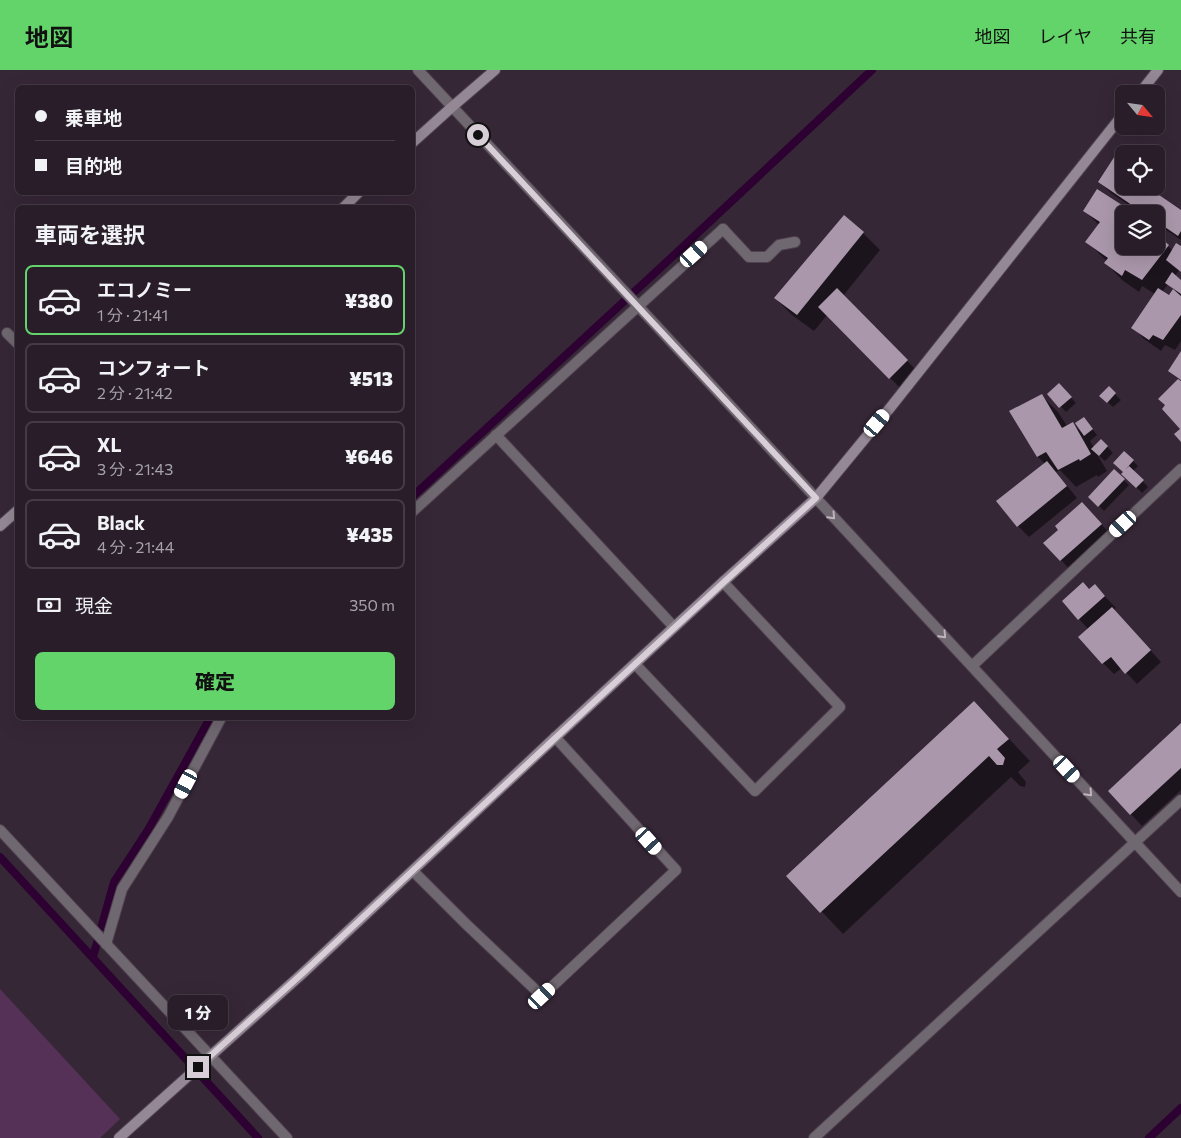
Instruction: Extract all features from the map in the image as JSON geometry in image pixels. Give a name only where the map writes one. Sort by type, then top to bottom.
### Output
[{"type":"street","points":[[418,70],[1181,892]]},
{"type":"street","points":[[415,140],[495,70]]},
{"type":"street","points":[[1146,85],[1158,70]]},
{"type":"street","points":[[120,1138],[303,973],[555,737],[816,498],[890,408],[1115,124]]},
{"type":"street","points":[[346,205],[356,195]]},
{"type":"street","points":[[415,509],[723,229],[748,257],[767,256],[779,245],[795,242]]},
{"type":"street","points":[[7,333],[15,341]]},
{"type":"street","points":[[496,435],[674,627]]},
{"type":"street","points":[[972,666],[1181,469]]},
{"type":"street","points":[[0,526],[15,513]]},
{"type":"street","points":[[635,664],[755,791],[840,707],[723,582]]},
{"type":"street","points":[[106,944],[122,889],[168,817],[221,720]]},
{"type":"street","points":[[413,871],[542,996],[676,870],[555,737]]},
{"type":"street","points":[[814,1138],[1181,800]]},
{"type":"street","points":[[0,830],[287,1138]]},
{"type":"shaded area","points":[[0,989],[120,1119],[100,1138],[0,1138]]},
{"type":"building","points":[[1115,156],[1115,194],[1098,182]]},
{"type":"building","points":[[1097,189],[1122,205],[1115,205],[1115,255],[1161,255],[1142,280],[1125,270],[1122,276],[1104,263],[1108,258],[1085,242],[1100,222],[1083,211]]},
{"type":"building","points":[[1117,195],[1159,195],[1181,210],[1181,231],[1178,236],[1165,227],[1165,205],[1132,205]]},
{"type":"building","points":[[844,215],[864,232],[797,315],[774,298]]},
{"type":"building","points":[[1165,242],[1169,245],[1165,250]]},
{"type":"building","points":[[1176,243],[1181,246],[1181,272],[1166,260]]},
{"type":"building","points":[[1172,272],[1181,280],[1181,294],[1165,283]]},
{"type":"building","points":[[837,288],[908,360],[889,379],[818,307]]},
{"type":"building","points":[[1158,288],[1169,295],[1173,289],[1181,296],[1181,315],[1163,340],[1153,335],[1149,340],[1131,328]]},
{"type":"building","points":[[1181,351],[1181,380],[1168,371]]},
{"type":"building","points":[[1178,379],[1181,381],[1181,442],[1174,434],[1180,429],[1162,409],[1165,405],[1158,399]]},
{"type":"building","points":[[1059,383],[1072,397],[1059,408],[1047,394]]},
{"type":"building","points":[[1109,386],[1116,393],[1107,403],[1099,396]]},
{"type":"building","points":[[1042,394],[1062,428],[1073,422],[1091,454],[1058,470],[1046,452],[1037,457],[1009,411]]},
{"type":"building","points":[[1084,417],[1093,429],[1084,436],[1075,423]]},
{"type":"building","points":[[1101,439],[1108,446],[1099,456],[1091,449]]},
{"type":"building","points":[[1124,451],[1134,460],[1125,470],[1129,466],[1144,480],[1136,488],[1121,474],[1123,472],[1113,463]]},
{"type":"building","points":[[1047,461],[1067,486],[1017,527],[996,501]]},
{"type":"building","points":[[1114,469],[1125,479],[1098,507],[1088,497]]},
{"type":"building","points":[[1082,502],[1102,524],[1060,561],[1043,543],[1058,530],[1055,526]]},
{"type":"building","points":[[1083,582],[1089,589],[1095,584],[1105,596],[1078,620],[1062,601]]},
{"type":"building","points":[[1112,607],[1151,650],[1125,674],[1111,657],[1102,664],[1078,637]]},
{"type":"building","points":[[974,701],[1009,739],[997,749],[1005,758],[1003,765],[997,765],[989,756],[820,913],[786,876]]},
{"type":"building","points":[[1181,723],[1181,768],[1130,815],[1108,791]]},
{"type":"waterway","points":[[415,494],[872,70]]},
{"type":"waterway","points":[[93,957],[114,882],[148,830],[209,720]]},
{"type":"waterway","points":[[0,857],[258,1138]]},
{"type":"waterway","points":[[1149,1138],[1181,1108]]},
{"type":"route","points":[[198,1067],[303,973],[548,744],[816,498],[478,135]]}]
